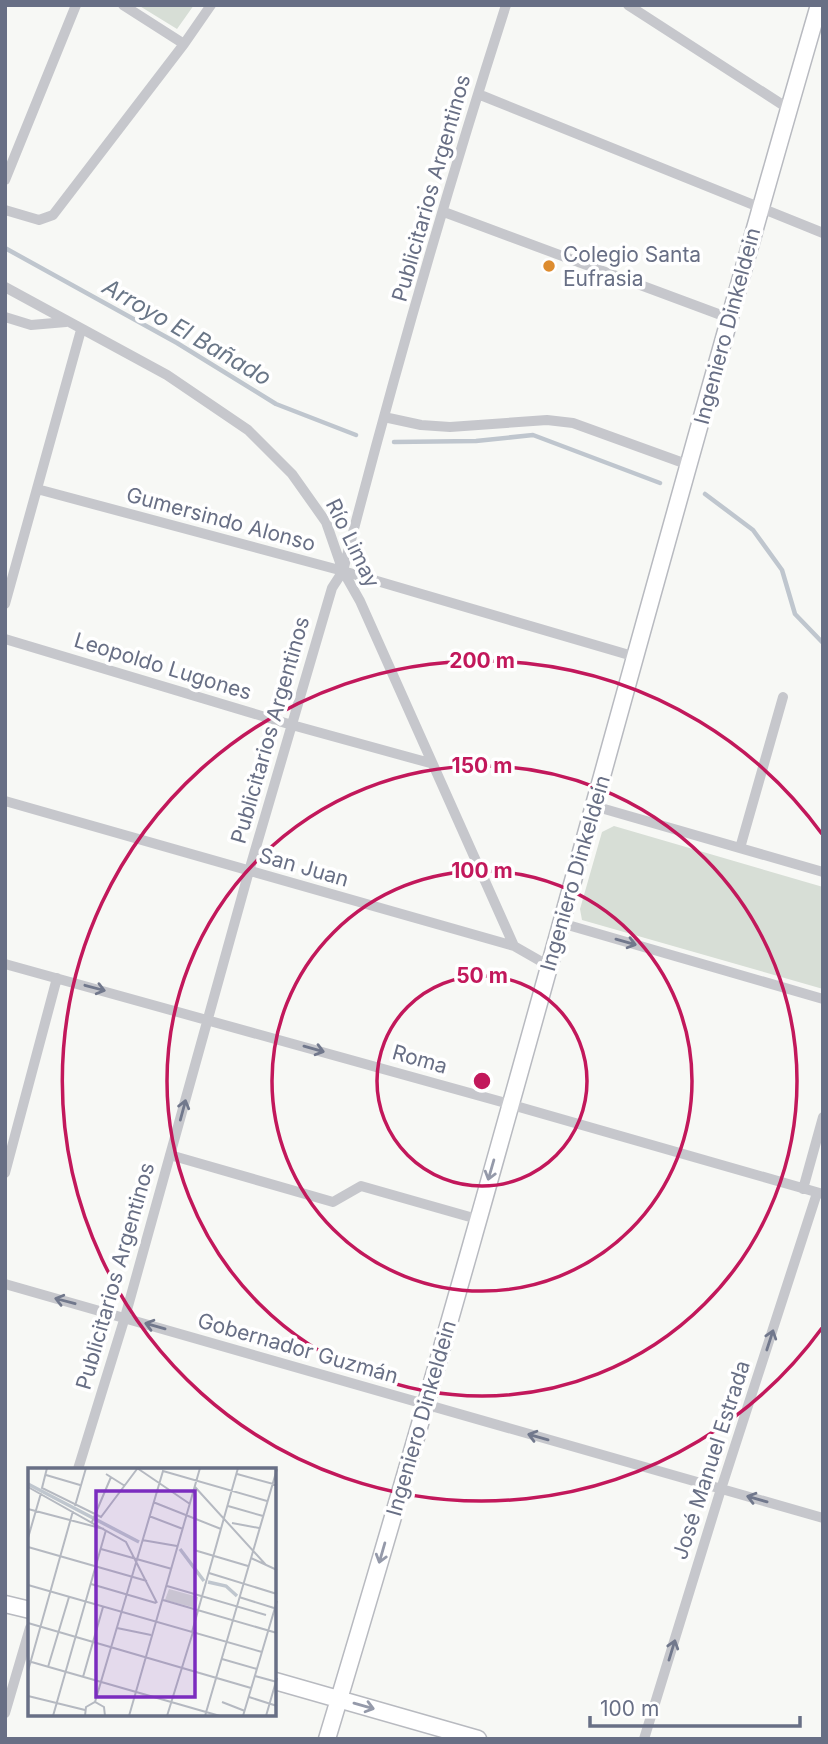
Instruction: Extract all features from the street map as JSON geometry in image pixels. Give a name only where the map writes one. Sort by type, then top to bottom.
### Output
[{"type":"main road","name":"Ingeniero Dinkeldein","points":[[327,1739],[425,1405],[819,5]]},
{"type":"main road","points":[[5,1604],[28,1610]]},
{"type":"main road","points":[[276,1681],[478,1739]]},
{"type":"street","points":[[5,180],[76,5]]},
{"type":"street","points":[[123,5],[184,44]]},
{"type":"street","points":[[5,210],[39,220],[53,215],[211,5]]},
{"type":"street","name":"Publicitarios Argentinos","points":[[78,1468],[125,1317],[249,871],[332,588],[343,571],[384,417],[506,5]]},
{"type":"street","points":[[628,5],[789,108]]},
{"type":"street","points":[[478,94],[823,233]]},
{"type":"street","points":[[444,212],[729,318]]},
{"type":"street","name":"Río Limay","points":[[5,288],[167,375],[248,430],[292,474],[326,522],[343,571],[359,601],[514,946]]},
{"type":"street","points":[[5,317],[31,325],[66,322]]},
{"type":"street","points":[[5,604],[81,330]]},
{"type":"street","points":[[384,417],[421,425],[450,427],[547,420],[573,423],[689,465]]},
{"type":"street","name":"Gumersindo Alonso","points":[[37,489],[343,571],[636,657]]},
{"type":"street","name":"Leopoldo Lugones","points":[[5,639],[292,725],[430,763]]},
{"type":"street","points":[[740,848],[783,697]]},
{"type":"street","name":"San Juan","points":[[5,801],[514,946],[549,966]]},
{"type":"street","points":[[594,806],[823,872]]},
{"type":"street","points":[[561,923],[823,999]]},
{"type":"street","name":"Roma","points":[[5,964],[208,1019],[820,1194]]},
{"type":"street","points":[[5,1173],[57,978]]},
{"type":"street","points":[[803,1189],[823,1117]]},
{"type":"street","points":[[170,1155],[333,1202],[361,1186],[477,1219]]},
{"type":"street","name":"José Manuel Estrada","points":[[644,1739],[721,1489],[820,1194]]},
{"type":"street","name":"Gobernador Guzmán","points":[[5,1284],[823,1518]]},
{"type":"street","points":[[5,1713],[28,1635]]},
{"type":"shaded area","points":[[138,5],[194,5],[177,29]]},
{"type":"shaded area","points":[[614,826],[823,887],[823,989],[582,920],[580,909],[602,832]]},
{"type":"waterway","name":"Arroyo El Bañado","points":[[5,248],[177,343],[276,404],[356,435]]},
{"type":"waterway","name":"Arroyo El Bañado","points":[[394,442],[476,441],[533,435],[660,483]]},
{"type":"waterway","name":"Arroyo El Bañado","points":[[705,494],[753,530],[782,570],[795,614],[823,643]]},
{"type":"place","name":"Colegio Santa Eufrasia","points":[[549,266]]}]
